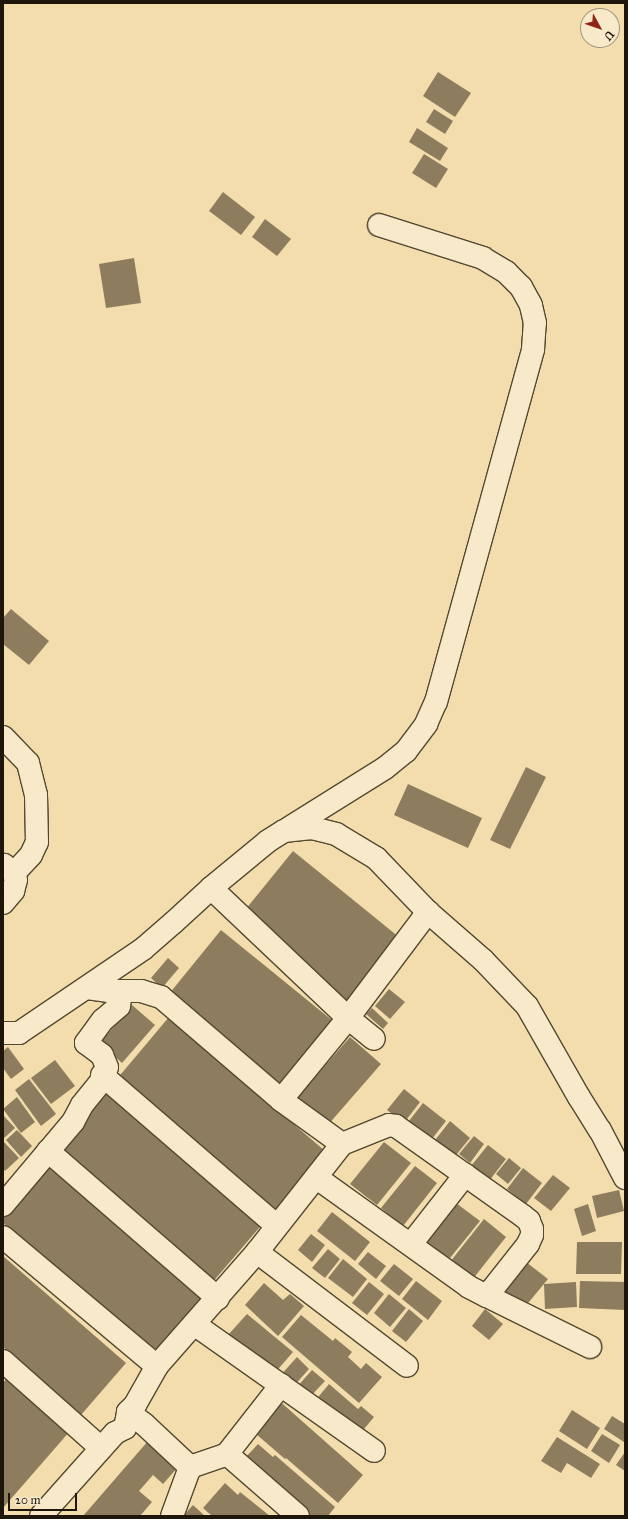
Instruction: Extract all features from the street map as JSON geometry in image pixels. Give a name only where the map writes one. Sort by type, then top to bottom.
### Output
[{"type":"street","points":[[3,1034],[19,1033],[143,949],[173,924],[211,888],[268,841],[385,768],[406,751],[426,724],[436,702],[533,349],[535,323],[531,305],[521,287],[506,272],[483,258],[379,225]]},
{"type":"street","points":[[3,737],[28,763],[36,795],[37,842],[31,855],[8,868],[16,880],[13,891],[3,903]]},
{"type":"street","points":[[284,831],[312,828],[336,834],[376,858],[428,912],[483,960],[527,1006],[578,1097],[600,1130],[625,1178]]},
{"type":"street","points":[[211,888],[348,1018],[374,1039]]},
{"type":"street","points":[[281,1100],[348,1018],[428,912]]},
{"type":"street","points":[[87,988],[142,991],[161,997],[281,1100],[342,1144]]},
{"type":"street","points":[[3,1205],[72,1122],[82,1105],[100,1083],[102,1075],[107,1067],[102,1055],[86,1043],[103,1020],[119,1006],[121,991]]},
{"type":"street","points":[[102,1075],[277,1226]]},
{"type":"street","points":[[41,1516],[115,1433],[125,1428],[128,1412],[135,1405],[157,1366],[257,1252],[317,1178],[342,1144],[389,1125],[396,1126],[529,1221],[532,1229],[532,1235],[528,1244],[487,1296]]},
{"type":"street","points":[[48,1151],[218,1298]]},
{"type":"street","points":[[411,1244],[465,1175]]},
{"type":"street","points":[[317,1178],[469,1287],[590,1347]]},
{"type":"street","points":[[3,1237],[157,1366]]},
{"type":"street","points":[[257,1252],[407,1366]]},
{"type":"street","points":[[194,1324],[374,1451]]},
{"type":"street","points":[[4,1364],[101,1448]]},
{"type":"street","points":[[190,1467],[227,1454],[281,1385]]},
{"type":"street","points":[[128,1412],[144,1424],[190,1467]]},
{"type":"street","points":[[227,1454],[298,1516]]},
{"type":"street","points":[[172,1516],[190,1467]]},
{"type":"building","points":[[438,72],[471,93],[455,117],[423,96]]},
{"type":"building","points":[[434,109],[453,121],[445,134],[426,122]]},
{"type":"building","points":[[417,128],[448,148],[440,161],[409,142]]},
{"type":"building","points":[[424,154],[448,169],[436,188],[412,173]]},
{"type":"building","points":[[223,192],[255,217],[241,235],[209,211]]},
{"type":"building","points":[[265,219],[291,239],[277,256],[252,237]]},
{"type":"building","points":[[134,258],[141,303],[106,308],[99,264]]},
{"type":"building","points":[[11,609],[49,641],[29,665],[3,644],[3,618]]},
{"type":"building","points":[[526,767],[546,777],[510,849],[490,840]]},
{"type":"building","points":[[408,784],[482,818],[468,848],[394,815]]},
{"type":"building","points":[[293,851],[405,942],[353,1006],[241,915]]},
{"type":"building","points":[[221,930],[333,1021],[281,1084],[169,994]]},
{"type":"building","points":[[168,958],[179,968],[162,988],[151,978]]},
{"type":"building","points":[[389,989],[405,1002],[390,1019],[375,1006]]},
{"type":"building","points":[[132,1005],[155,1025],[122,1063],[100,1043]]},
{"type":"building","points":[[372,1008],[388,1023],[383,1029],[366,1014]]},
{"type":"building","points":[[169,1017],[325,1151],[271,1214],[116,1080]]},
{"type":"building","points":[[350,1037],[381,1064],[327,1126],[296,1099]]},
{"type":"building","points":[[8,1047],[24,1069],[11,1079],[3,1068],[3,1051]]},
{"type":"building","points":[[55,1060],[75,1086],[51,1104],[31,1078]]},
{"type":"building","points":[[29,1079],[56,1114],[41,1126],[15,1090]]},
{"type":"building","points":[[110,1087],[265,1221],[211,1284],[56,1149]]},
{"type":"building","points":[[404,1089],[420,1102],[404,1123],[387,1110]]},
{"type":"building","points":[[17,1097],[35,1122],[21,1133],[3,1109]]},
{"type":"building","points":[[423,1103],[446,1121],[428,1144],[405,1126]]},
{"type":"building","points":[[3,1115],[15,1128],[3,1139]]},
{"type":"building","points":[[450,1121],[470,1138],[452,1160],[432,1144]]},
{"type":"building","points":[[17,1130],[32,1146],[21,1157],[6,1140]]},
{"type":"building","points":[[474,1136],[484,1144],[470,1163],[459,1154]]},
{"type":"building","points":[[4,1142],[19,1158],[5,1171],[3,1168]]},
{"type":"building","points":[[384,1142],[411,1163],[377,1205],[350,1184]]},
{"type":"building","points":[[488,1145],[506,1159],[489,1181],[471,1166]]},
{"type":"building","points":[[509,1158],[521,1168],[508,1184],[496,1174]]},
{"type":"building","points":[[49,1162],[204,1297],[155,1354],[3,1223],[3,1216]]},
{"type":"building","points":[[415,1166],[437,1183],[403,1226],[381,1208]]},
{"type":"building","points":[[523,1168],[542,1183],[526,1204],[507,1189]]},
{"type":"building","points":[[553,1175],[570,1188],[551,1211],[534,1198]]},
{"type":"building","points":[[619,1190],[624,1211],[597,1218],[592,1196]]},
{"type":"building","points":[[456,1203],[480,1221],[446,1263],[422,1245]]},
{"type":"building","points":[[588,1204],[596,1231],[582,1236],[574,1209]]},
{"type":"building","points":[[332,1212],[370,1242],[355,1261],[317,1231]]},
{"type":"building","points":[[484,1219],[506,1237],[472,1280],[450,1262]]},
{"type":"building","points":[[311,1234],[325,1245],[312,1262],[298,1250]]},
{"type":"building","points":[[577,1242],[622,1242],[621,1274],[576,1274]]},
{"type":"building","points":[[328,1249],[340,1259],[325,1278],[312,1268]]},
{"type":"building","points":[[368,1252],[386,1266],[376,1279],[358,1264]]},
{"type":"building","points":[[3,1256],[126,1363],[81,1415],[3,1347]]},
{"type":"building","points":[[343,1259],[367,1279],[353,1297],[328,1278]]},
{"type":"building","points":[[526,1262],[548,1279],[524,1308],[503,1291]]},
{"type":"building","points":[[394,1264],[413,1279],[399,1296],[380,1281]]},
{"type":"building","points":[[416,1281],[442,1301],[428,1320],[402,1299]]},
{"type":"building","points":[[580,1281],[625,1282],[625,1310],[579,1308]]},
{"type":"building","points":[[369,1282],[384,1294],[367,1315],[352,1303]]},
{"type":"building","points":[[576,1282],[577,1307],[545,1309],[544,1284]]},
{"type":"building","points":[[264,1283],[283,1300],[290,1294],[304,1306],[278,1336],[245,1305]]},
{"type":"building","points":[[389,1294],[406,1308],[390,1327],[374,1313]]},
{"type":"building","points":[[409,1309],[423,1321],[406,1342],[392,1331]]},
{"type":"building","points":[[485,1309],[503,1324],[489,1340],[472,1326]]},
{"type":"building","points":[[247,1314],[293,1352],[273,1375],[228,1335]]},
{"type":"building","points":[[301,1315],[333,1341],[335,1338],[352,1352],[348,1357],[361,1369],[366,1363],[382,1377],[359,1403],[282,1337]]},
{"type":"building","points":[[297,1357],[309,1369],[292,1388],[279,1377]]},
{"type":"building","points":[[312,1370],[325,1381],[308,1399],[296,1388]]},
{"type":"building","points":[[8,1377],[70,1431],[3,1508],[3,1383]]},
{"type":"building","points":[[329,1384],[358,1409],[361,1406],[374,1417],[359,1435],[315,1401]]},
{"type":"building","points":[[276,1398],[363,1475],[338,1503],[249,1428]]},
{"type":"building","points":[[572,1410],[600,1428],[587,1449],[559,1431]]},
{"type":"building","points":[[612,1416],[625,1424],[624,1442],[604,1429]]},
{"type":"building","points":[[602,1434],[620,1445],[609,1463],[591,1451]]},
{"type":"building","points":[[557,1437],[600,1464],[591,1478],[567,1463],[561,1473],[541,1461]]},
{"type":"building","points":[[148,1441],[178,1467],[163,1484],[153,1475],[139,1491],[152,1502],[140,1516],[83,1516]]},
{"type":"building","points":[[258,1444],[273,1457],[275,1455],[335,1507],[328,1516],[308,1516],[243,1460]]},
{"type":"building","points":[[625,1452],[625,1471],[616,1465]]},
{"type":"building","points":[[225,1483],[238,1495],[240,1492],[270,1516],[212,1516],[203,1508]]},
{"type":"building","points":[[193,1505],[205,1516],[183,1516]]}]
